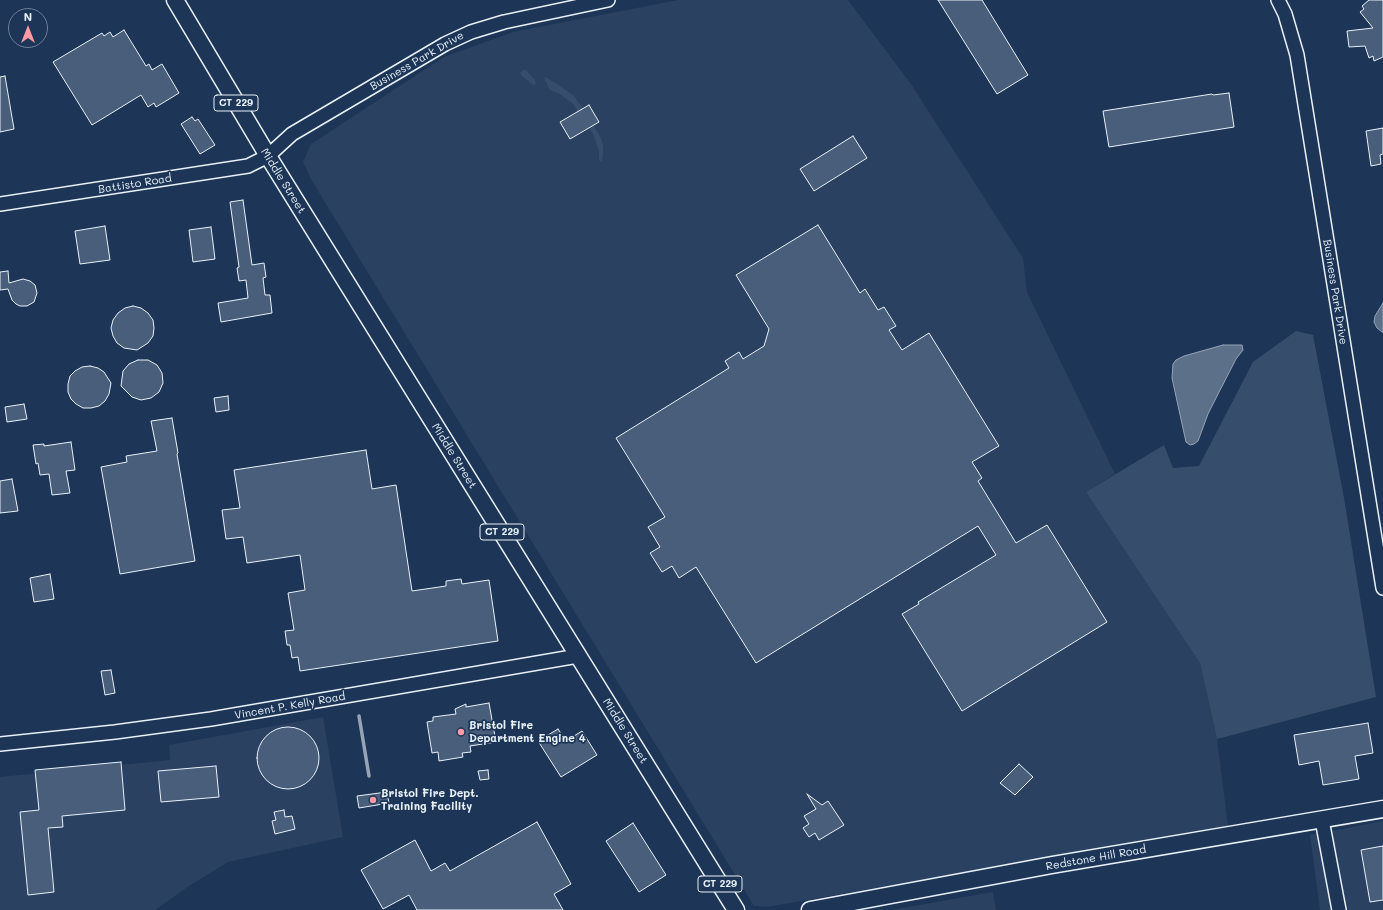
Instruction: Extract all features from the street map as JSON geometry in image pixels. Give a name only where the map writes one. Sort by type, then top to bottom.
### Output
[{"type":"main road","name":"Middle Street","points":[[175,0],[268,156],[736,910]]},
{"type":"main road","name":"Redstone Hill Road","points":[[810,910],[1052,865],[1383,809]]},
{"type":"street","name":"Business Park Drive","points":[[268,156],[292,134],[445,44],[470,32],[504,22],[608,0]]},
{"type":"street","name":"Business Park Drive","points":[[1278,0],[1286,14],[1297,55],[1383,588]]},
{"type":"street","name":"Battisto Road","points":[[0,204],[248,166],[268,156]]},
{"type":"street","name":"Vincent P. Kelly Road","points":[[0,744],[115,732],[211,719],[578,656]]},
{"type":"street","points":[[1322,820],[1338,910]]},
{"type":"shaded area","points":[[678,0],[848,0],[911,84],[1023,258],[1027,292],[1115,474],[1086,492],[1200,663],[1217,739],[1228,826],[767,907],[754,906],[312,181],[303,162],[311,144],[444,57],[513,32]]},
{"type":"shaded area","points":[[523,70],[526,70],[535,80],[536,84],[533,85],[522,76],[520,73]]},
{"type":"shaded area","points":[[545,77],[573,95],[582,107],[600,136],[603,144],[602,162],[599,160],[599,151],[593,134],[573,104],[560,94],[550,90],[544,78]]},
{"type":"shaded area","points":[[1383,303],[1382,332],[1377,328],[1374,322],[1375,316]]},
{"type":"shaded area","points":[[1296,331],[1313,335],[1344,498],[1376,697],[1217,739],[1200,663],[1086,492],[1164,445],[1173,468],[1199,466],[1253,362]]},
{"type":"shaded area","points":[[1223,345],[1242,345],[1243,350],[1236,359],[1208,414],[1198,441],[1190,445],[1186,442],[1172,378],[1173,364],[1176,360],[1184,356]]},
{"type":"shaded area","points":[[323,717],[343,837],[228,862],[189,886],[155,910],[0,910],[0,777],[170,760],[169,745]]},
{"type":"shaded area","points":[[1383,821],[1383,910],[1320,910],[1310,835]]},
{"type":"shaded area","points":[[993,892],[996,910],[891,910]]},
{"type":"building","points":[[938,0],[982,0],[1028,75],[997,94]]},
{"type":"building","points":[[1369,0],[1383,0],[1383,57],[1374,61],[1373,56],[1369,58],[1365,46],[1349,47],[1347,31],[1373,28],[1360,12],[1364,9],[1362,6]]},
{"type":"building","points":[[124,30],[146,66],[149,64],[152,70],[162,64],[179,93],[156,107],[154,103],[148,107],[141,95],[92,125],[53,62],[102,33],[104,36],[110,32],[113,37]]},
{"type":"building","points":[[5,76],[14,129],[0,132],[0,77]]},
{"type":"building","points":[[1229,93],[1234,127],[1109,147],[1103,111],[1212,94]]},
{"type":"building","points":[[589,105],[599,122],[570,139],[560,122]]},
{"type":"building","points":[[192,117],[195,121],[198,119],[215,145],[200,154],[181,124]]},
{"type":"building","points":[[1383,128],[1383,154],[1380,155],[1381,164],[1371,166],[1366,131]]},
{"type":"building","points":[[853,136],[867,158],[814,191],[800,169]]},
{"type":"building","points":[[243,200],[252,265],[264,263],[266,277],[263,278],[265,295],[270,295],[272,313],[221,322],[218,303],[248,298],[246,280],[239,281],[237,268],[239,267],[230,202]]},
{"type":"building","points":[[818,225],[860,293],[865,289],[878,310],[884,307],[896,326],[889,330],[902,350],[929,333],[999,446],[972,462],[982,478],[978,481],[1016,543],[1047,525],[1107,622],[962,711],[902,614],[919,604],[918,602],[996,555],[978,526],[756,663],[696,567],[679,578],[672,566],[662,572],[650,553],[660,547],[648,527],[665,517],[616,438],[729,368],[725,361],[739,352],[743,359],[764,346],[769,329],[736,275]]},
{"type":"building","points":[[105,226],[110,260],[80,264],[75,231]]},
{"type":"building","points":[[211,227],[215,259],[193,262],[189,230]]},
{"type":"building","points":[[8,271],[9,283],[23,279],[30,281],[35,285],[37,293],[34,302],[27,306],[20,306],[12,300],[8,289],[0,290],[0,272]]},
{"type":"building","points":[[133,306],[141,308],[148,313],[153,320],[154,328],[153,336],[148,343],[137,350],[124,348],[117,343],[111,328],[113,320],[118,313],[125,308]]},
{"type":"building","points":[[138,360],[148,360],[157,365],[162,373],[163,383],[159,392],[151,398],[141,400],[132,397],[121,386],[123,371],[129,364]]},
{"type":"building","points":[[90,366],[98,368],[104,372],[111,383],[109,394],[105,401],[99,406],[83,408],[71,399],[68,392],[68,384],[70,376],[75,371],[82,367]]},
{"type":"building","points":[[228,396],[229,410],[216,412],[214,398]]},
{"type":"building","points":[[24,404],[27,419],[7,422],[5,407]]},
{"type":"building","points":[[172,418],[195,561],[120,574],[101,467],[127,462],[126,456],[157,451],[151,421]]},
{"type":"building","points":[[71,442],[75,470],[66,471],[70,493],[52,495],[49,474],[40,475],[38,463],[36,464],[33,445],[44,444],[44,446]]},
{"type":"building","points":[[366,450],[372,489],[396,485],[412,591],[446,586],[446,581],[461,579],[462,584],[489,580],[498,641],[300,671],[298,657],[292,658],[290,645],[287,645],[285,631],[294,630],[288,593],[305,590],[300,555],[247,563],[243,537],[226,539],[222,510],[240,508],[234,470]]},
{"type":"building","points":[[12,479],[18,511],[0,513],[0,481]]},
{"type":"building","points":[[50,574],[54,599],[34,602],[30,578]]},
{"type":"building","points":[[111,670],[115,693],[105,695],[101,671]]},
{"type":"building","name":"Bristol Fire Department Engine 4","points":[[489,703],[496,742],[470,746],[471,752],[462,753],[463,757],[439,761],[438,752],[432,753],[427,722],[433,721],[433,717],[456,714],[455,709],[466,704],[466,707]]},
{"type":"building","points":[[1368,723],[1373,753],[1355,756],[1359,779],[1323,785],[1319,761],[1299,765],[1294,735]]},
{"type":"building","points":[[288,727],[300,729],[310,736],[317,746],[319,758],[317,770],[310,780],[300,787],[288,789],[276,787],[266,780],[259,770],[257,758],[259,746],[266,736],[276,729]]},
{"type":"building","points":[[558,729],[566,741],[582,731],[597,755],[561,777],[538,741]]},
{"type":"building","points":[[121,762],[125,810],[62,816],[63,827],[48,828],[54,892],[28,895],[20,812],[39,810],[35,770]]},
{"type":"building","points":[[1019,764],[1033,777],[1015,795],[1000,783]]},
{"type":"building","points":[[216,766],[219,797],[161,802],[158,771]]},
{"type":"building","points":[[488,770],[489,779],[480,780],[478,771]]},
{"type":"building","name":"Bristol Fire Dept. Training Facility","points":[[387,792],[389,803],[359,808],[357,796]]},
{"type":"building","points":[[807,794],[822,805],[828,801],[844,825],[819,840],[815,833],[809,837],[803,828],[809,824],[804,816],[816,809]]},
{"type":"building","points":[[284,810],[285,817],[292,816],[295,829],[275,834],[272,821],[276,820],[274,812]]},
{"type":"building","points":[[537,822],[571,884],[554,894],[563,910],[417,910],[409,895],[383,909],[361,870],[415,840],[431,871],[445,863],[450,871]]},
{"type":"building","points":[[633,823],[666,875],[639,892],[606,841]]},
{"type":"building","points":[[1383,846],[1383,900],[1370,902],[1361,850]]},
{"type":"waterway","points":[[359,716],[369,776]]},
{"type":"place","name":"Bristol Fire Department Engine 4","points":[[461,732]]},
{"type":"place","name":"Bristol Fire Dept. Training Facility","points":[[373,800]]}]
